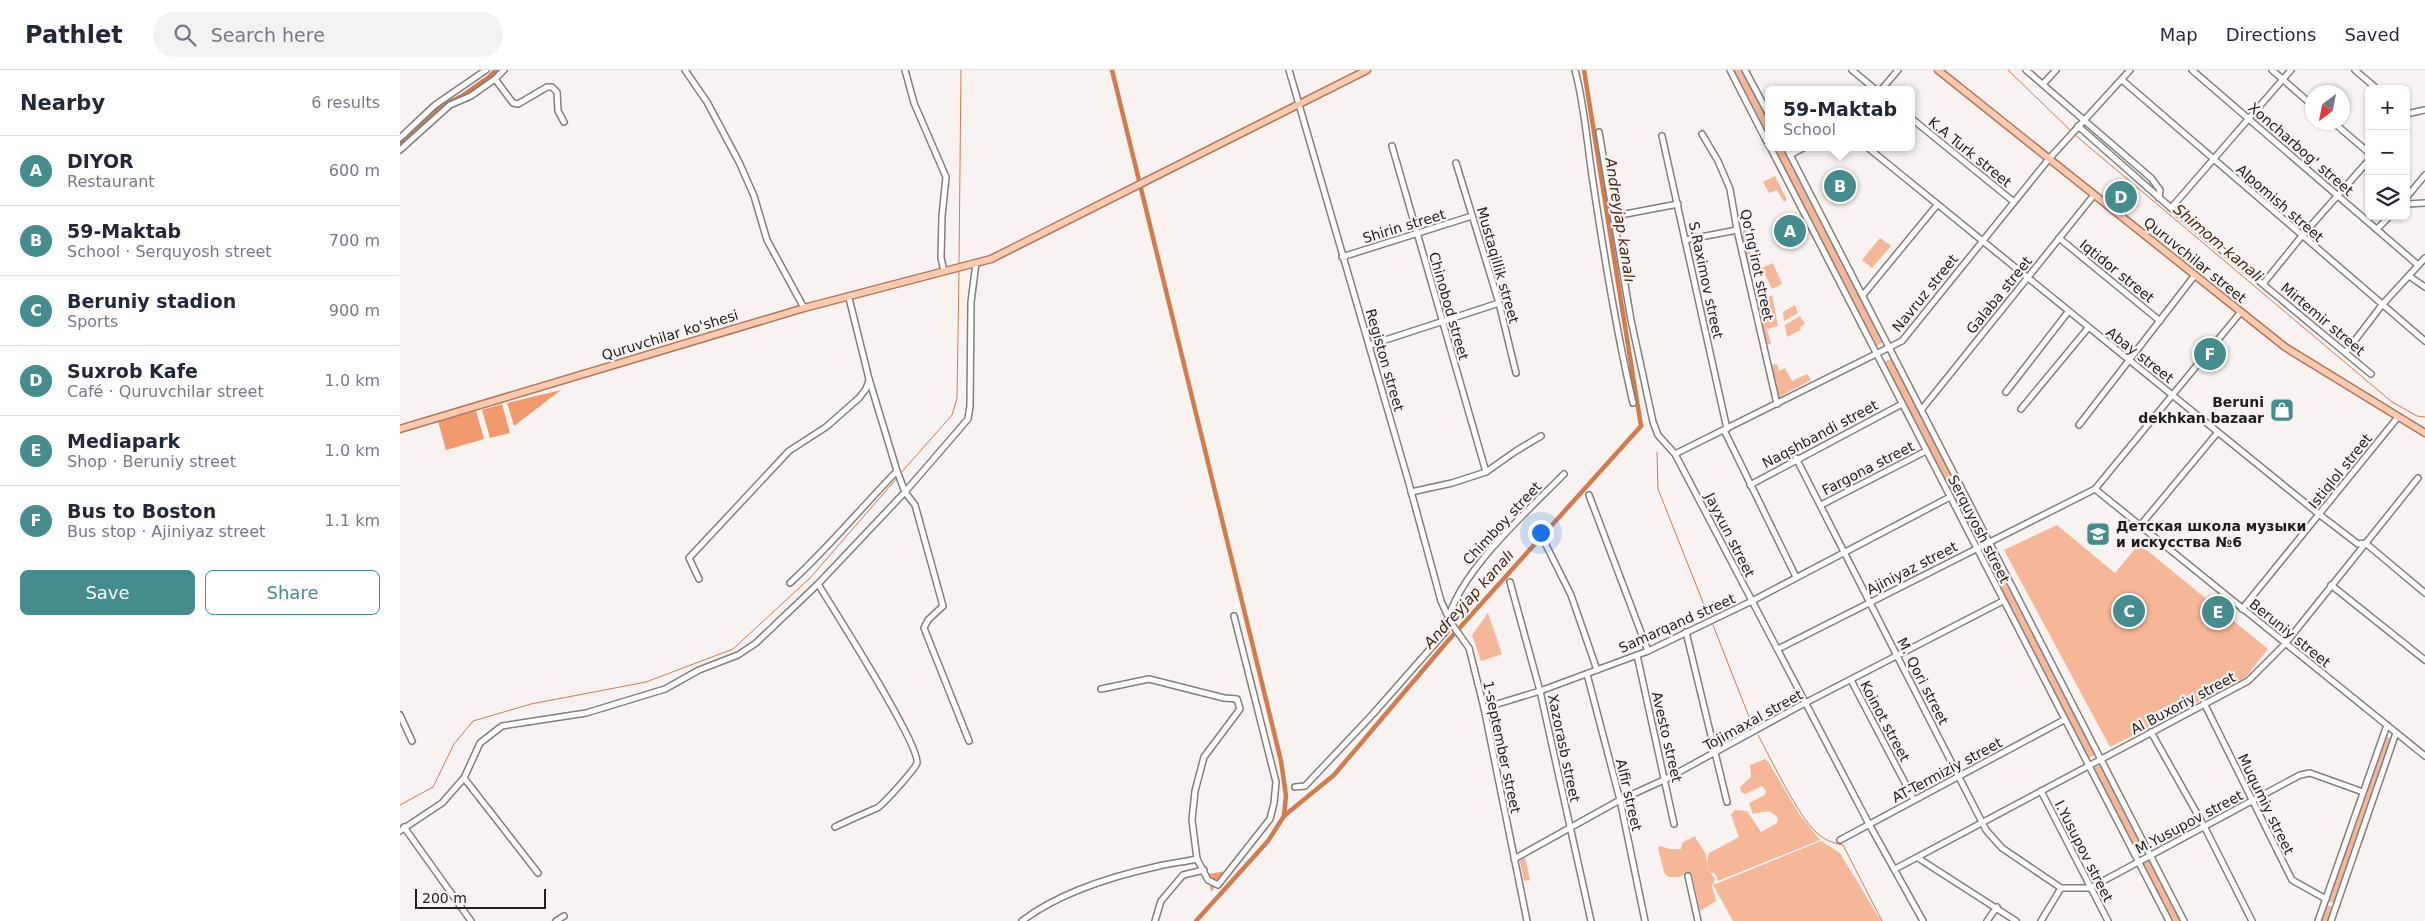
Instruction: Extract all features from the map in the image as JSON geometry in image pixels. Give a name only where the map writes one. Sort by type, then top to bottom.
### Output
[{"type":"main road","name":"Quruvchilar ko'shesi","points":[[400,430],[804,308],[849,298],[991,258],[1368,70]]},
{"type":"main road","name":"Quruvchilar street","points":[[1938,70],[2048,160],[2285,347],[2425,433]]},
{"type":"street","points":[[401,137],[435,105],[486,70]]},
{"type":"street","points":[[400,150],[450,105],[470,96],[495,79],[504,70]]},
{"type":"street","points":[[685,70],[707,102],[739,162],[754,196],[767,240],[804,308]]},
{"type":"street","points":[[905,70],[914,103],[946,177],[941,258],[946,271]]},
{"type":"street","name":"Registon street","points":[[1289,70],[1300,103],[1342,257],[1370,345],[1440,601],[1451,623]]},
{"type":"street","points":[[1575,70],[1582,95],[1587,142],[1618,337],[1633,403]]},
{"type":"street","name":"Serquyosh street","points":[[1730,70],[1765,138]]},
{"type":"street","points":[[1746,70],[1765,107]]},
{"type":"street","points":[[1852,70],[1871,86]]},
{"type":"street","points":[[1884,86],[1898,70]]},
{"type":"street","points":[[2026,70],[2158,186],[2159,198]]},
{"type":"street","points":[[2043,84],[2056,70]]},
{"type":"street","points":[[2077,127],[2130,70]]},
{"type":"street","name":"Xoncharbog' street","points":[[2192,70],[2418,265]]},
{"type":"street","points":[[2272,70],[2305,99]]},
{"type":"street","points":[[2171,208],[2291,70]]},
{"type":"street","points":[[2355,70],[2372,85]]},
{"type":"street","points":[[495,79],[513,103],[518,104],[546,87],[552,87],[557,92],[558,111],[564,122]]},
{"type":"street","name":"Alpomish street","points":[[2122,80],[2425,341]]},
{"type":"street","points":[[2410,113],[2425,110]]},
{"type":"street","name":"K.A Turk street","points":[[1915,121],[2014,202]]},
{"type":"street","name":"Navruz street","points":[[1675,454],[1902,341],[2048,160],[2077,127]]},
{"type":"street","name":"Mirtemir street","points":[[2077,127],[2159,198],[2371,374]]},
{"type":"street","points":[[2342,130],[2365,150]]},
{"type":"street","name":"Jayxun street","points":[[1599,132],[1605,173],[1615,216],[1631,320],[1658,435],[1675,454],[1869,824],[1923,921]]},
{"type":"street","name":"Qo'ng'irot street","points":[[1702,134],[1718,161],[1730,189],[1737,230],[1777,404]]},
{"type":"street","name":"S.Raximov street","points":[[1662,136],[1725,430],[1796,577]]},
{"type":"street","name":"Chinobod street","points":[[1392,146],[1486,472]]},
{"type":"street","name":"Serquyosh street","points":[[1772,151],[2169,921]]},
{"type":"street","name":"Serquyosh street","points":[[1788,151],[2184,921]]},
{"type":"street","points":[[1790,155],[1798,151]]},
{"type":"street","name":"Abay street","points":[[1872,151],[2027,279],[2320,515],[2358,544],[2365,543],[2425,593]]},
{"type":"street","name":"Mustaqillik street","points":[[1456,163],[1499,303],[1516,373]]},
{"type":"street","points":[[2263,284],[2301,236],[2365,165]]},
{"type":"street","points":[[2410,193],[2425,175]]},
{"type":"street","name":"Galaba street","points":[[1922,409],[2094,195]]},
{"type":"street","points":[[2410,204],[2425,203]]},
{"type":"street","points":[[1615,216],[1678,204]]},
{"type":"street","points":[[1863,295],[1937,205]]},
{"type":"street","name":"Shirin street","points":[[1342,257],[1472,216]]},
{"type":"street","points":[[2377,229],[2386,220]]},
{"type":"street","points":[[1685,240],[1737,230]]},
{"type":"street","name":"Iqtidor street","points":[[2059,238],[2160,321]]},
{"type":"street","points":[[2346,352],[2382,305],[2425,258]]},
{"type":"street","points":[[471,921],[402,829],[442,804],[464,778],[480,743],[502,726],[586,713],[665,689],[698,670],[738,654],[756,643],[818,584],[905,492],[968,419],[970,406],[971,302],[976,263]]},
{"type":"street","points":[[2079,425],[2195,275]]},
{"type":"street","points":[[2409,276],[2425,287]]},
{"type":"street","points":[[849,298],[869,379],[897,471],[905,492],[915,505],[944,606],[928,620],[924,628],[968,741]]},
{"type":"street","points":[[1370,345],[1499,303]]},
{"type":"street","points":[[2006,392],[2068,312]]},
{"type":"street","name":"Ajiniyaz street","points":[[1778,649],[2094,489],[2240,313]]},
{"type":"street","points":[[2021,410],[2088,328]]},
{"type":"street","points":[[699,579],[689,558],[702,542],[717,529],[789,451],[826,427],[859,398],[866,389],[869,379]]},
{"type":"street","name":"Naqshbandi street","points":[[1750,485],[1796,458],[1902,404]]},
{"type":"street","name":"Istiqlol street","points":[[2242,609],[2398,417]]},
{"type":"street","points":[[2140,527],[2218,432]]},
{"type":"street","points":[[1411,492],[1452,483],[1486,472],[1541,436]]},
{"type":"street","name":"Fargona street","points":[[1820,505],[1926,451]]},
{"type":"street","name":"M. Qori street","points":[[1796,458],[1992,839],[2002,848],[2061,888]]},
{"type":"street","points":[[790,582],[824,552],[852,518],[897,471]]},
{"type":"street","name":"Chimboy street","points":[[1295,787],[1305,786],[1372,715],[1446,630],[1447,617],[1469,575],[1564,474]]},
{"type":"street","name":"Al Buxoriy street","points":[[1895,869],[2248,681],[2285,644],[2418,478]]},
{"type":"street","name":"Beruniy street","points":[[2094,489],[2425,756]]},
{"type":"street","points":[[1589,495],[1648,651]]},
{"type":"street","name":"Samarqand street","points":[[1484,708],[1540,691],[1648,651],[1752,601],[1950,497]]},
{"type":"street","points":[[1545,543],[1571,595],[1597,670]]},
{"type":"street","name":"Xazorasb street","points":[[1510,582],[1540,691],[1591,921]]},
{"type":"street","points":[[818,584],[901,724],[916,759],[913,770],[878,808],[868,810],[835,827]]},
{"type":"street","points":[[2331,585],[2425,660]]},
{"type":"street","name":"Tojimaxal street","points":[[1514,859],[1620,800],[1666,779],[1805,703],[2003,601]]},
{"type":"street","points":[[1101,689],[1149,679],[1224,698],[1237,699],[1240,710],[1204,757],[1195,791],[1192,820],[1197,859],[1208,880],[1218,885],[1270,819],[1276,782],[1234,616]]},
{"type":"street","name":"1-september street","points":[[1451,623],[1469,648],[1484,708],[1514,859]]},
{"type":"street","points":[[1686,632],[1727,802]]},
{"type":"street","name":"Avesto street","points":[[1637,655],[1666,779],[1674,824]]},
{"type":"street","name":"Alfir street","points":[[1587,674],[1620,800],[1645,921]]},
{"type":"street","name":"Koinot street","points":[[1851,680],[1914,800]]},
{"type":"street","name":"Muqumiy street","points":[[2204,704],[2292,880],[2326,899]]},
{"type":"street","points":[[400,715],[412,741]]},
{"type":"street","name":"AT-Termiziy street","points":[[1840,840],[2064,720]]},
{"type":"street","points":[[2318,921],[2387,726]]},
{"type":"street","points":[[2151,732],[2204,826],[2252,921]]},
{"type":"street","points":[[2331,921],[2396,733]]},
{"type":"street","name":"M.Yusupov street","points":[[2061,888],[2090,888],[2300,775],[2310,773],[2364,792]]},
{"type":"street","points":[[464,778],[538,874]]},
{"type":"street","name":"I.Yusupov street","points":[[2041,791],[2108,921]]},
{"type":"street","points":[[1918,858],[1997,907],[2016,921]]},
{"type":"street","points":[[1022,921],[1060,899],[1110,880],[1160,865],[1197,859]]},
{"type":"street","points":[[1514,859],[1527,921]]},
{"type":"street","points":[[1155,921],[1161,901],[1183,875],[1204,870]]},
{"type":"street","points":[[1688,876],[1698,921]]},
{"type":"street","points":[[2041,921],[2061,888]]},
{"type":"street","points":[[1987,921],[1997,907]]},
{"type":"street","points":[[556,921],[564,916]]},
{"type":"shaded area","points":[[1734,70],[1742,70],[1765,114],[1765,130]]},
{"type":"shaded area","points":[[1776,151],[1784,151],[1883,342],[1877,346]]},
{"type":"shaded area","points":[[1775,176],[1787,200],[1784,202],[1777,190],[1769,193],[1763,182]]},
{"type":"shaded area","points":[[1795,213],[1808,235],[1807,237],[1793,217]]},
{"type":"shaded area","points":[[1744,229],[1749,234],[1749,247],[1754,262],[1752,267],[1748,265],[1742,235]]},
{"type":"shaded area","points":[[1880,238],[1891,246],[1872,268],[1862,260]]},
{"type":"shaded area","points":[[1773,263],[1782,284],[1772,289],[1762,268]]},
{"type":"shaded area","points":[[1772,295],[1778,326],[1767,329],[1771,344],[1766,345],[1758,303]]},
{"type":"shaded area","points":[[1795,305],[1798,313],[1784,321],[1783,312]]},
{"type":"shaded area","points":[[1800,316],[1805,324],[1800,327],[1801,330],[1787,337],[1785,325]]},
{"type":"shaded area","points":[[1892,358],[1981,536],[1976,539],[1885,362]]},
{"type":"shaded area","points":[[1777,364],[1779,371],[1785,368],[1792,381],[1807,374],[1811,380],[1779,397],[1771,365]]},
{"type":"shaded area","points":[[561,390],[514,426],[507,403]]},
{"type":"shaded area","points":[[502,404],[510,433],[490,438],[482,410]]},
{"type":"shaded area","points":[[476,411],[484,439],[446,450],[438,421]]},
{"type":"shaded area","points":[[2057,525],[2115,573],[2139,544],[2268,649],[2245,678],[2110,747],[2004,550]]},
{"type":"shaded area","points":[[1991,555],[2095,755],[2089,758],[1986,558]]},
{"type":"shaded area","points":[[1488,613],[1502,654],[1481,661],[1472,635]]},
{"type":"shaded area","points":[[2386,736],[2391,739],[2334,903],[2328,901]]},
{"type":"shaded area","points":[[1765,759],[1799,814],[1820,840],[1718,881],[1716,875],[1710,871],[1707,862],[1709,853],[1739,837],[1731,815],[1735,810],[1747,811],[1761,832],[1777,823],[1778,818],[1769,812],[1753,814],[1749,803],[1765,795],[1766,791],[1762,786],[1745,794],[1741,792],[1740,787],[1751,777],[1750,765]]},
{"type":"shaded area","points":[[2100,765],[2144,850],[2138,853],[2094,768]]},
{"type":"shaded area","points":[[1695,836],[1705,853],[1709,868],[1715,879],[1712,886],[1716,901],[1700,911],[1692,874],[1687,872],[1680,877],[1668,877],[1664,872],[1658,848],[1660,846],[1670,849],[1681,849],[1682,843]]},
{"type":"shaded area","points":[[1821,841],[1840,853],[1881,921],[1733,921],[1713,885]]},
{"type":"shaded area","points":[[1525,857],[1530,880],[1524,881],[1520,861]]},
{"type":"shaded area","points":[[2149,859],[2181,921],[2172,921],[2143,863]]},
{"type":"shaded area","points":[[1227,871],[1211,892],[1208,874]]},
{"type":"shaded area","points":[[2326,904],[2333,907],[2328,921],[2321,921]]},
{"type":"waterway","points":[[400,143],[438,108],[462,96],[496,70]]},
{"type":"waterway","points":[[959,264],[961,70]]},
{"type":"waterway","points":[[1112,70],[1281,761],[1286,796],[1284,815]]},
{"type":"waterway","name":"Andreyjap kanalı","points":[[1196,921],[1268,841],[1284,816],[1334,775],[1446,643],[1641,426],[1584,70]]},
{"type":"waterway","name":"Shimom kanali","points":[[2008,70],[2072,132]]},
{"type":"waterway","name":"Shimom kanali","points":[[2075,135],[2392,402],[2417,416],[2425,417]]},
{"type":"waterway","points":[[900,474],[952,415],[957,398],[959,271]]},
{"type":"waterway","points":[[1657,452],[1658,489],[1708,615]]},
{"type":"waterway","points":[[400,805],[433,787],[454,744],[473,721],[531,704],[646,682],[733,649],[810,578],[898,477]]},
{"type":"waterway","points":[[1713,625],[1753,727]]},
{"type":"waterway","points":[[1758,735],[1793,801],[1809,824],[1825,839],[1843,845],[1882,921]]},
{"type":"place","name":"59-Maktab","points":[[1840,186]]},
{"type":"place","name":"Suxrob Kafe","points":[[2121,197]]},
{"type":"place","name":"DIYOR","points":[[1790,231]]},
{"type":"place","name":"Bus to Boston","points":[[2210,354]]},
{"type":"place","name":"Beruni dekhkan bazaar","points":[[2282,410]]},
{"type":"place","name":"Детская школа музыки и искусства №6","points":[[2098,534]]},
{"type":"place","name":"Beruniy stadion","points":[[2129,611]]},
{"type":"place","name":"Mediapark","points":[[2218,612]]}]
